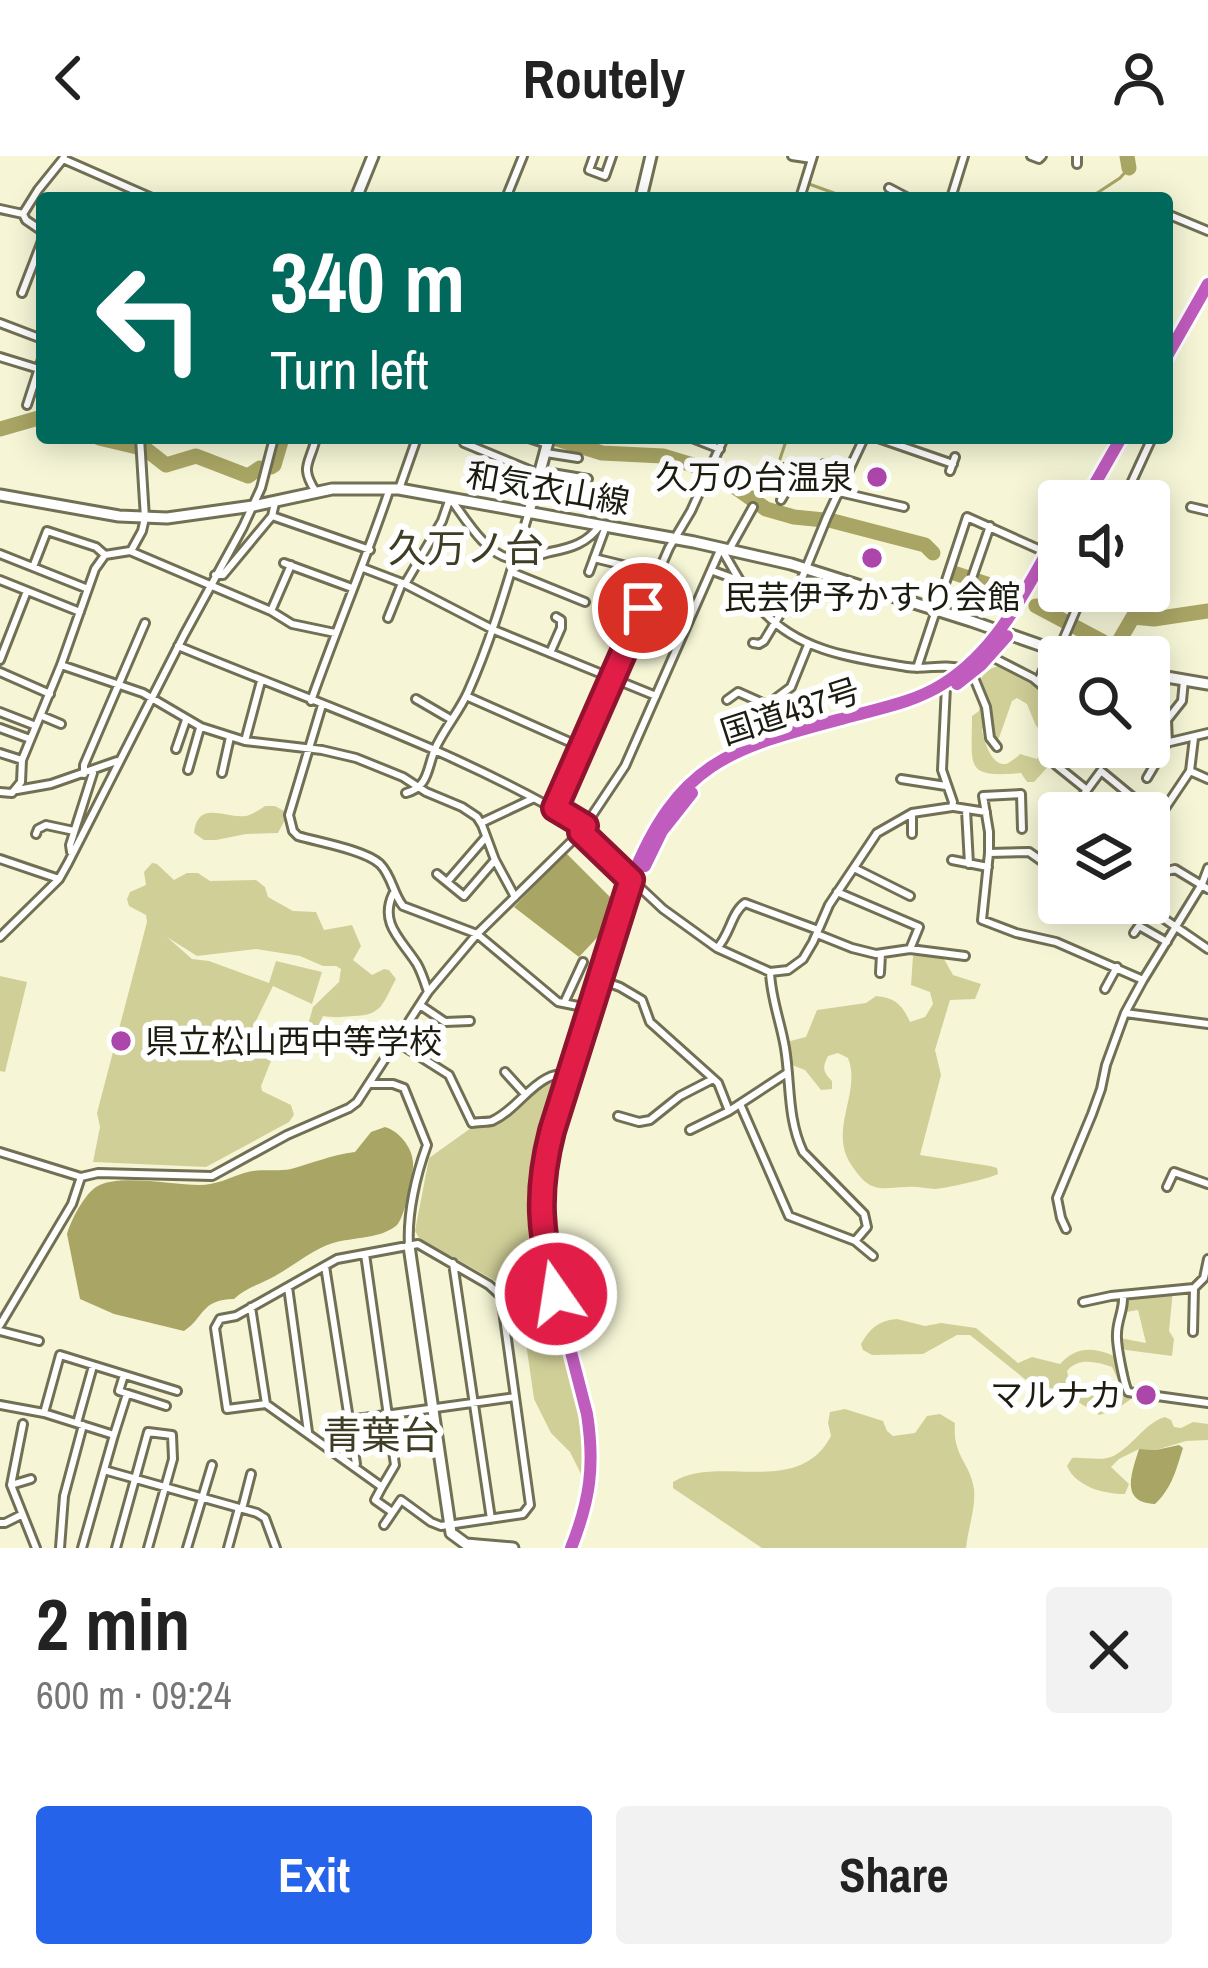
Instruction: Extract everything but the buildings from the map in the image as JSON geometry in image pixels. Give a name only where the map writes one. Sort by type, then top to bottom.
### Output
[{"type":"highway","points":[[1173,329],[1208,268]]},
{"type":"highway","points":[[1173,345],[1208,284]]},
{"type":"highway","points":[[1093,480],[1114,444]]},
{"type":"highway","name":"国道437号","points":[[575,1548],[590,1493],[590,1437],[546,1255],[540,1203],[547,1151],[645,845],[662,815],[723,758],[776,736],[946,687],[990,656],[1038,577]]},
{"type":"highway","name":"国道437号","points":[[967,671],[1004,633]]},
{"type":"main road","points":[[358,192],[373,156]]},
{"type":"main road","points":[[642,192],[651,156]]},
{"type":"main road","points":[[530,512],[547,445]]},
{"type":"main road","name":"和気衣山線","points":[[0,495],[79,511],[167,518],[316,492],[394,489],[725,549],[806,569],[1038,645]]},
{"type":"main road","points":[[1170,678],[1208,684]]},
{"type":"main road","points":[[410,1246],[451,1532],[460,1542],[513,1548]]},
{"type":"street","points":[[508,192],[523,156]]},
{"type":"street","points":[[594,156],[589,170],[605,176],[613,156]]},
{"type":"street","points":[[640,156],[651,156]]},
{"type":"street","points":[[791,156],[812,158],[802,192]]},
{"type":"street","points":[[953,192],[964,156]]},
{"type":"street","points":[[1031,156],[1042,156]]},
{"type":"street","points":[[37,192],[64,158],[139,192]]},
{"type":"street","points":[[889,188],[897,192]]},
{"type":"street","points":[[23,214],[36,193]]},
{"type":"street","points":[[0,209],[23,214]]},
{"type":"street","points":[[23,214],[36,227]]},
{"type":"street","points":[[1173,216],[1208,231]]},
{"type":"street","points":[[22,293],[36,257]]},
{"type":"street","points":[[0,323],[36,338]]},
{"type":"street","points":[[0,357],[36,369]]},
{"type":"street","points":[[27,405],[36,381]]},
{"type":"street","points":[[130,551],[145,518],[140,444]]},
{"type":"street","points":[[0,937],[58,879],[71,856],[253,506],[272,444]]},
{"type":"street","points":[[314,444],[306,469],[316,492]]},
{"type":"street","points":[[311,701],[352,588],[413,444]]},
{"type":"street","points":[[466,444],[540,472],[589,479]]},
{"type":"street","points":[[494,455],[498,444]]},
{"type":"street","points":[[707,444],[720,449]]},
{"type":"street","points":[[555,808],[722,444]]},
{"type":"street","points":[[753,643],[764,641],[806,569],[861,444]]},
{"type":"street","points":[[905,444],[953,464]]},
{"type":"street","points":[[1133,480],[1149,444]]},
{"type":"street","points":[[547,445],[578,458]]},
{"type":"street","points":[[824,464],[848,473]]},
{"type":"street","points":[[784,468],[904,507]]},
{"type":"street","points":[[782,500],[797,472]]},
{"type":"street","points":[[450,498],[487,544],[514,560],[576,546],[603,525]]},
{"type":"street","points":[[388,618],[450,498]]},
{"type":"street","points":[[215,575],[223,575],[272,516],[275,501]]},
{"type":"street","points":[[0,1152],[81,1177],[98,1173],[212,1175],[349,1108],[362,1096],[428,992],[478,934],[583,829],[625,766],[713,571],[754,507]]},
{"type":"street","points":[[1191,507],[1208,511]]},
{"type":"street","points":[[406,793],[419,788],[426,777],[434,751],[466,696],[494,630],[530,512]]},
{"type":"street","points":[[272,516],[370,550]]},
{"type":"street","points":[[916,668],[967,517],[1038,546]]},
{"type":"street","points":[[589,572],[603,525]]},
{"type":"street","points":[[973,575],[973,563],[990,526]]},
{"type":"street","points":[[34,567],[47,531],[96,547],[105,555]]},
{"type":"street","points":[[725,549],[761,610],[808,645],[916,668],[954,666],[967,671],[986,707],[990,738],[997,747]]},
{"type":"street","points":[[17,790],[22,760],[95,569],[105,555],[130,551],[292,624],[335,633]]},
{"type":"street","points":[[0,554],[88,589]]},
{"type":"street","points":[[594,558],[659,574]]},
{"type":"street","points":[[271,611],[287,564],[352,588]]},
{"type":"street","points":[[363,568],[494,630],[657,696]]},
{"type":"street","points":[[510,571],[585,602]]},
{"type":"street","points":[[713,571],[741,581]]},
{"type":"street","points":[[0,580],[80,612]]},
{"type":"street","points":[[1,655],[27,591]]},
{"type":"street","points":[[550,653],[561,628],[556,617]]},
{"type":"street","points":[[71,856],[89,772],[84,765],[145,622]]},
{"type":"street","points":[[727,700],[738,692],[767,705],[791,687],[808,645]]},
{"type":"street","points":[[178,646],[434,751],[555,808],[583,829],[663,909],[717,948],[770,972],[797,965],[837,892],[877,833],[911,813],[952,807],[986,812]]},
{"type":"street","points":[[990,656],[1038,682]]},
{"type":"street","points":[[62,665],[152,697],[201,727],[245,741],[356,758],[462,807],[481,823],[515,897]]},
{"type":"street","points":[[0,671],[50,694]]},
{"type":"street","points":[[245,741],[261,680]]},
{"type":"street","points":[[1170,715],[1182,701],[1184,680]]},
{"type":"street","points":[[946,687],[942,770],[952,807]]},
{"type":"street","points":[[466,696],[580,747]]},
{"type":"street","points":[[416,699],[452,721]]},
{"type":"street","points":[[322,705],[290,815],[293,831],[374,859],[404,906],[478,934],[553,999],[595,1008]]},
{"type":"street","points":[[0,712],[36,726]]},
{"type":"street","points":[[40,716],[61,724]]},
{"type":"street","points":[[176,749],[186,720]]},
{"type":"street","points":[[188,770],[201,727]]},
{"type":"street","points":[[0,728],[31,740]]},
{"type":"street","points":[[1170,741],[1208,733]]},
{"type":"street","points":[[222,773],[230,737]]},
{"type":"street","points":[[1170,801],[1190,771],[1195,738]]},
{"type":"street","points":[[0,753],[22,760]]},
{"type":"street","points":[[0,793],[51,784],[120,759]]},
{"type":"street","points":[[1059,768],[1087,790],[1101,771],[1127,792]]},
{"type":"street","points":[[1147,778],[1153,768]]},
{"type":"street","points":[[1190,771],[1208,779]]},
{"type":"street","points":[[901,779],[946,786]]},
{"type":"street","points":[[1022,829],[1021,794],[982,796],[989,854],[982,920],[1056,942],[1143,980]]},
{"type":"street","points":[[481,823],[534,799]]},
{"type":"street","points":[[966,810],[969,864]]},
{"type":"street","points":[[911,813],[912,834]]},
{"type":"street","points":[[36,834],[46,825],[74,832]]},
{"type":"street","points":[[447,882],[486,837]]},
{"type":"street","points":[[989,854],[1029,852],[1038,858]]},
{"type":"street","points":[[0,859],[58,879]]},
{"type":"street","points":[[437,874],[464,896],[495,860]]},
{"type":"street","points":[[952,860],[988,868]]},
{"type":"street","points":[[853,867],[910,896]]},
{"type":"street","points":[[1066,1229],[1057,1198],[1097,1101],[1125,1013],[1205,887],[1208,868]]},
{"type":"street","points":[[1170,870],[1205,887]]},
{"type":"street","points":[[394,892],[388,910],[393,932],[417,965],[428,992]]},
{"type":"street","points":[[837,892],[919,927],[910,949]]},
{"type":"street","points":[[717,948],[745,903],[852,948],[881,954],[910,949],[964,956]]},
{"type":"street","points":[[1170,924],[1208,949]]},
{"type":"street","points":[[1134,933],[1139,926],[1167,942]]},
{"type":"street","points":[[880,974],[881,954]]},
{"type":"street","points":[[564,1003],[583,962]]},
{"type":"street","points":[[1105,989],[1117,967]]},
{"type":"street","points":[[770,972],[785,1047],[792,1123],[803,1152],[867,1221],[855,1241]]},
{"type":"street","points":[[603,981],[642,1000],[650,1022],[718,1083],[730,1111]]},
{"type":"street","points":[[420,1005],[446,1022],[470,1021]]},
{"type":"street","points":[[1125,1013],[1208,1024]]},
{"type":"street","points":[[397,1042],[449,1075],[472,1123],[492,1120],[545,1078],[561,1072],[574,1074]]},
{"type":"street","points":[[505,1072],[525,1094]]},
{"type":"street","points":[[690,1130],[730,1111],[787,1073]]},
{"type":"street","points":[[618,1116],[650,1120],[680,1096],[713,1079]]},
{"type":"street","points":[[370,1084],[404,1088],[427,1145],[409,1228],[410,1246]]},
{"type":"street","points":[[740,1105],[789,1216],[855,1241],[873,1256]]},
{"type":"street","points":[[1168,1187],[1174,1172],[1208,1184]]},
{"type":"street","points":[[39,1341],[0,1328],[71,1204],[81,1177]]},
{"type":"street","points":[[382,1487],[266,1405],[227,1409],[216,1324],[337,1259],[418,1244],[501,1296],[530,1505],[523,1514],[449,1526],[431,1522],[401,1500],[384,1525]]},
{"type":"street","points":[[365,1254],[395,1465],[375,1500],[392,1512]]},
{"type":"street","points":[[1083,1302],[1194,1288],[1206,1278],[1208,1258]]},
{"type":"street","points":[[453,1263],[491,1519]]},
{"type":"street","points":[[325,1266],[356,1467]]},
{"type":"street","points":[[288,1287],[309,1434]]},
{"type":"street","points":[[1193,1332],[1194,1288]]},
{"type":"street","points":[[1123,1296],[1116,1339],[1123,1386],[1128,1392],[1208,1403]]},
{"type":"street","points":[[251,1307],[266,1405]]},
{"type":"street","points":[[44,1414],[60,1355],[176,1391]]},
{"type":"street","points":[[70,1548],[60,1547],[67,1485],[93,1366]]},
{"type":"street","points":[[124,1375],[119,1391],[150,1405],[166,1406]]},
{"type":"street","points":[[82,1548],[127,1394]]},
{"type":"street","points":[[349,1420],[515,1397]]},
{"type":"street","points":[[0,1405],[114,1435]]},
{"type":"street","points":[[23,1424],[12,1488],[36,1548]]},
{"type":"street","points":[[116,1548],[148,1432],[172,1436],[166,1488],[148,1548]]},
{"type":"street","points":[[188,1548],[212,1465]]},
{"type":"street","points":[[104,1470],[265,1518],[274,1547]]},
{"type":"street","points":[[228,1548],[251,1474]]},
{"type":"street","points":[[0,1499],[31,1479]]},
{"type":"street","points":[[54,1481],[67,1485]]},
{"type":"street","points":[[0,1523],[21,1515]]},
{"type":"shaded area","points":[[999,666],[1038,689],[1038,728],[1027,704],[1017,698],[999,738],[995,739],[992,724],[985,724],[982,730],[989,751],[1001,764],[1020,754],[1038,757],[1038,768],[1047,768],[1034,782],[1027,782],[1021,773],[989,774],[975,766],[972,716],[979,711],[980,701],[974,691],[984,675]]},
{"type":"shaded area","points":[[265,806],[284,811],[286,818],[278,833],[204,840],[194,833],[207,813],[246,816]]},
{"type":"shaded area","points":[[566,853],[616,903],[608,926],[579,957],[514,907]]},
{"type":"shaded area","points":[[152,863],[174,880],[198,873],[210,881],[256,880],[268,897],[293,911],[316,912],[324,930],[352,925],[361,946],[353,960],[372,975],[384,969],[396,979],[376,1010],[323,1016],[309,1046],[302,1046],[313,1007],[339,982],[341,969],[256,949],[197,956],[167,937],[192,959],[269,983],[276,961],[322,972],[312,1004],[273,986],[248,1037],[275,1051],[262,1091],[291,1105],[294,1115],[206,1167],[93,1162],[100,1127],[97,1113],[147,922],[146,915],[129,906],[127,899],[130,892],[146,885],[144,872]]},
{"type":"shaded area","points":[[913,956],[944,959],[953,975],[981,984],[975,999],[950,1000],[935,1050],[941,1075],[920,1155],[990,1166],[998,1174],[935,1189],[876,1187],[859,1175],[845,1152],[843,1125],[851,1085],[848,1058],[838,1053],[828,1056],[824,1070],[832,1089],[821,1090],[805,1070],[792,1065],[790,1041],[806,1037],[817,1010],[866,1003],[876,996],[897,1003],[910,1022],[925,1017],[933,1004],[930,992],[911,985]]},
{"type":"shaded area","points":[[0,976],[27,982],[5,1072],[0,1071]]},
{"type":"shaded area","points":[[562,1080],[540,1151],[534,1208],[580,1412],[586,1484],[534,1399],[517,1313],[501,1284],[419,1238],[415,1231],[429,1158],[471,1128],[494,1126],[545,1085]]},
{"type":"shaded area","points":[[385,1127],[404,1140],[413,1162],[403,1213],[390,1230],[317,1250],[234,1299],[209,1306],[184,1331],[114,1314],[80,1299],[67,1234],[78,1208],[96,1187],[131,1180],[205,1185],[250,1172],[291,1169],[355,1152],[371,1132]]},
{"type":"shaded area","points":[[1139,1289],[1173,1290],[1172,1356],[1122,1347],[1120,1338],[1146,1343],[1138,1310],[1126,1312],[1131,1294]]},
{"type":"shaded area","points":[[897,1319],[925,1326],[941,1323],[976,1328],[1018,1363],[1032,1357],[1060,1364],[1083,1350],[1100,1351],[1126,1362],[1129,1373],[1125,1380],[1118,1380],[1112,1367],[1088,1362],[1067,1371],[1077,1388],[1107,1392],[1139,1388],[1139,1393],[1116,1410],[1099,1415],[1059,1390],[1031,1384],[970,1335],[957,1335],[923,1354],[872,1355],[863,1350],[861,1344],[871,1330]]},
{"type":"shaded area","points":[[845,1409],[883,1421],[893,1436],[915,1433],[927,1416],[940,1414],[955,1423],[956,1443],[974,1489],[966,1548],[762,1548],[673,1488],[673,1482],[691,1474],[799,1466],[817,1455],[831,1436],[830,1412]]},
{"type":"shaded area","points":[[1165,1417],[1174,1427],[1208,1424],[1208,1440],[1139,1449],[1119,1459],[1111,1467],[1129,1484],[1125,1494],[1092,1488],[1067,1466],[1072,1458],[1111,1457]]},
{"type":"shaded area","points":[[1183,1448],[1176,1471],[1161,1498],[1155,1504],[1136,1498],[1131,1485],[1139,1449]]},
{"type":"waterway","points":[[1127,156],[1129,168]]},
{"type":"waterway","points":[[1099,192],[1129,168]]},
{"type":"waterway","points":[[809,184],[831,192]]},
{"type":"waterway","points":[[0,429],[36,419]]},
{"type":"waterway","points":[[124,444],[137,447]]},
{"type":"waterway","points":[[271,467],[280,444]]},
{"type":"waterway","points":[[573,444],[602,453],[663,456],[706,469]]},
{"type":"waterway","points":[[754,502],[774,477],[785,444]]},
{"type":"waterway","points":[[143,447],[166,465],[196,456],[248,476],[260,468]]},
{"type":"waterway","points":[[715,473],[766,509],[824,520]]},
{"type":"waterway","points":[[829,520],[925,545],[933,553]]},
{"type":"waterway","points":[[954,573],[1014,593]]},
{"type":"waterway","points":[[1036,606],[1115,648],[1133,617],[1154,619],[1208,611]]},
{"type":"place","name":"久万の台温泉","points":[[877,477]]},
{"type":"place","name":"民芸伊予かすり会館","points":[[872,558]]},
{"type":"place","name":"県立松山西中等学校","points":[[121,1041]]},
{"type":"place","name":"マルナカ","points":[[1146,1395]]},
{"type":"district","name":"久万ノ台","points":[[466,548]]},
{"type":"district","name":"青葉台","points":[[381,1435]]},
{"type":"route","points":[[556,1294],[541,1229],[543,1169],[631,880],[581,832],[585,826],[555,808],[643,608]]}]
